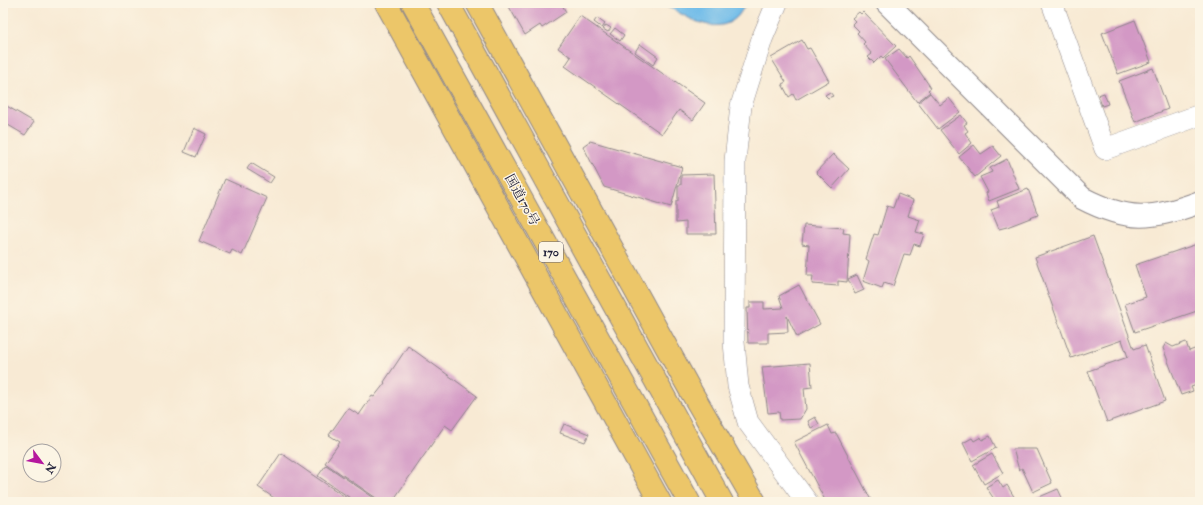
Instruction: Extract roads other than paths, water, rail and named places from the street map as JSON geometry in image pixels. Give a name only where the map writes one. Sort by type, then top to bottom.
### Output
[{"type":"highway","points":[[386,3],[660,502]]},
{"type":"highway","name":"国道170号","points":[[413,3],[688,502]]},
{"type":"highway","name":"170","points":[[448,3],[722,502]]},
{"type":"highway","points":[[477,3],[688,388],[755,502]]},
{"type":"street","points":[[777,3],[762,39],[741,106],[735,161],[734,342],[738,386],[748,422],[806,502]]},
{"type":"street","points":[[887,3],[1082,198],[1101,208],[1123,215],[1147,216],[1173,212],[1200,202]]},
{"type":"street","points":[[1052,3],[1105,148],[1200,115]]},
{"type":"water","points":[[663,3],[747,3],[738,16],[729,23],[710,25],[700,23]]}]
